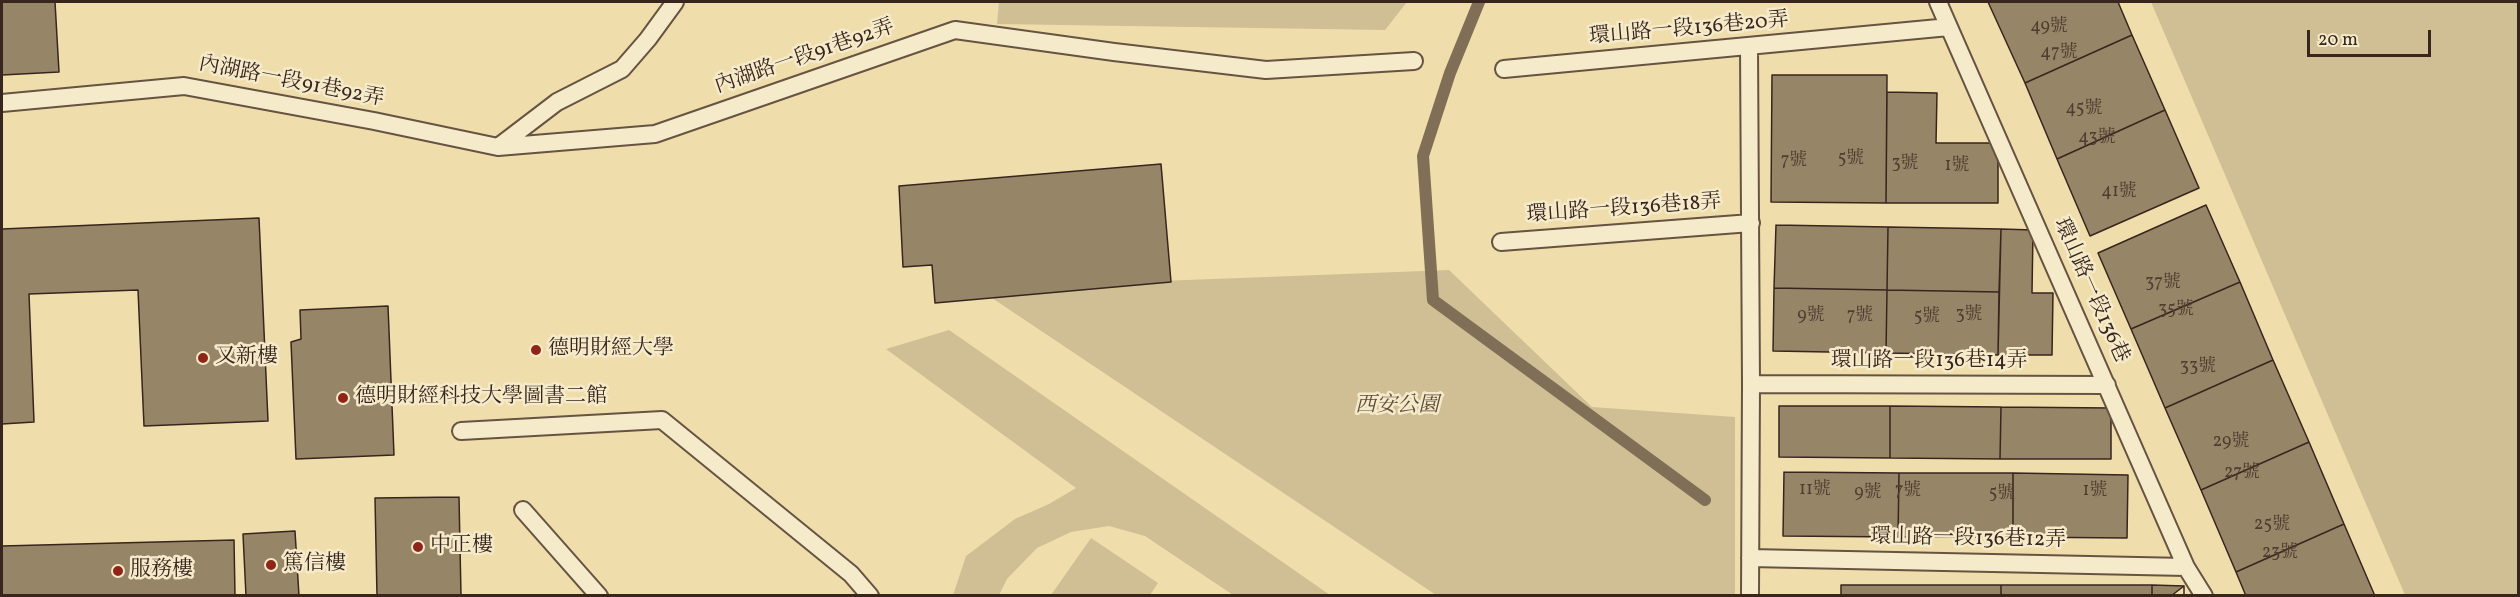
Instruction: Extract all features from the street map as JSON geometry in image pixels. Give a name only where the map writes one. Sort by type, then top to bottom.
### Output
[{"type":"lane","points":[[498,147],[557,102],[622,69],[675,2]]},
{"type":"lane","name":"環山路一段136巷","points":[[1938,2],[2186,567],[2204,596]]},
{"type":"lane","name":"環山路一段136巷20弄","points":[[1504,69],[1949,27]]},
{"type":"lane","name":"內湖路一段91巷92弄","points":[[2,103],[184,86],[374,121],[498,147],[654,134],[956,30],[1266,70],[1414,61]]},
{"type":"lane","points":[[1749,47],[1750,596]]},
{"type":"lane","name":"環山路一段136巷18弄","points":[[1501,242],[1750,223]]},
{"type":"lane","name":"環山路一段136巷14弄","points":[[1751,384],[2107,385]]},
{"type":"lane","points":[[461,430],[662,420],[851,574],[870,596]]},
{"type":"lane","points":[[523,510],[599,596]]},
{"type":"lane","name":"環山路一段136巷12弄","points":[[1750,558],[2186,567]]},
{"type":"green space","points":[[999,2],[1407,2],[1385,30],[997,24]]},
{"type":"green space","points":[[2151,2],[2518,2],[2518,595],[2405,595]]},
{"type":"green space","name":"西安公園","points":[[1449,270],[1592,407],[1735,417],[1735,595],[1436,595],[977,288]]},
{"type":"green space","points":[[949,330],[1330,595],[1233,595],[1145,536],[1109,526],[1071,532],[1037,548],[1007,579],[999,595],[953,595],[966,556],[1015,519],[1049,504],[1076,488],[886,349]]},
{"type":"green space","points":[[1091,538],[1158,583],[1150,595],[1051,595]]},
{"type":"building","points":[[2,2],[55,2],[59,72],[2,75]]},
{"type":"building","points":[[1988,2],[2118,2],[2132,35],[2025,83]]},
{"type":"building","points":[[2132,35],[2165,110],[2057,159],[2025,83]]},
{"type":"building","points":[[1772,75],[1887,75],[1886,203],[1771,202]]},
{"type":"building","points":[[1887,92],[1937,93],[1936,143],[1998,143],[1998,203],[1886,203]]},
{"type":"building","points":[[2165,110],[2199,188],[2090,236],[2057,159]]},
{"type":"building","points":[[1161,164],[1171,282],[935,303],[932,265],[903,267],[899,186]]},
{"type":"building","points":[[2206,205],[2240,282],[2131,329],[2098,253]]},
{"type":"building","name":"又新樓","points":[[259,218],[268,421],[144,426],[138,290],[29,294],[34,422],[2,424],[2,229]]},
{"type":"building","points":[[1776,225],[1888,227],[1887,290],[1774,288]]},
{"type":"building","points":[[1888,227],[2001,229],[1999,292],[1887,290]]},
{"type":"building","points":[[2001,229],[2033,230],[2032,293],[2053,293],[2052,355],[1998,355]]},
{"type":"building","points":[[2240,282],[2273,360],[2165,408],[2131,329]]},
{"type":"building","points":[[1774,288],[1887,290],[1886,353],[1773,351]]},
{"type":"building","points":[[1887,290],[1999,292],[1998,355],[1886,353]]},
{"type":"building","name":"德明財經科技大學圖書二館","points":[[388,306],[394,455],[296,459],[291,342],[301,339],[300,310]]},
{"type":"building","points":[[2273,360],[2309,442],[2201,490],[2165,408]]},
{"type":"building","points":[[1779,406],[1890,406],[1890,458],[1779,457]]},
{"type":"building","points":[[1890,406],[2001,407],[2000,459],[1890,458]]},
{"type":"building","points":[[2001,407],[2111,408],[2111,459],[2000,459]]},
{"type":"building","points":[[2309,442],[2344,524],[2236,572],[2201,490]]},
{"type":"building","points":[[1784,472],[1899,473],[1898,537],[1783,536]]},
{"type":"building","points":[[1899,473],[2013,473],[2013,537],[1898,537]]},
{"type":"building","points":[[2013,473],[2128,475],[2127,538],[2013,537]]},
{"type":"building","name":"中正樓","points":[[459,497],[461,596],[377,596],[375,498]]},
{"type":"building","points":[[2344,524],[2375,596],[2246,596],[2236,572]]},
{"type":"building","name":"篤信樓","points":[[295,531],[299,596],[246,596],[243,534]]},
{"type":"building","name":"服務樓","points":[[234,540],[235,596],[2,596],[2,546]]},
{"type":"building","points":[[1841,585],[2001,585],[2001,596],[1841,596]]},
{"type":"building","points":[[2001,585],[2152,585],[2152,596],[2001,596]]},
{"type":"building","points":[[2152,585],[2184,586],[2184,596],[2152,596]]},
{"type":"building","points":[[2184,586],[2184,596],[2171,596]]},
{"type":"waterway","points":[[1479,2],[1450,73],[1423,156],[1433,300],[1705,500]]},
{"type":"place","name":"德明財經大學","points":[[536,350]]},
{"type":"place","name":"又新樓","points":[[203,358]]},
{"type":"place","name":"德明財經科技大學圖書二館","points":[[343,398]]},
{"type":"place","name":"中正樓","points":[[418,547]]},
{"type":"place","name":"篤信樓","points":[[271,565]]},
{"type":"place","name":"服務樓","points":[[118,571]]}]
